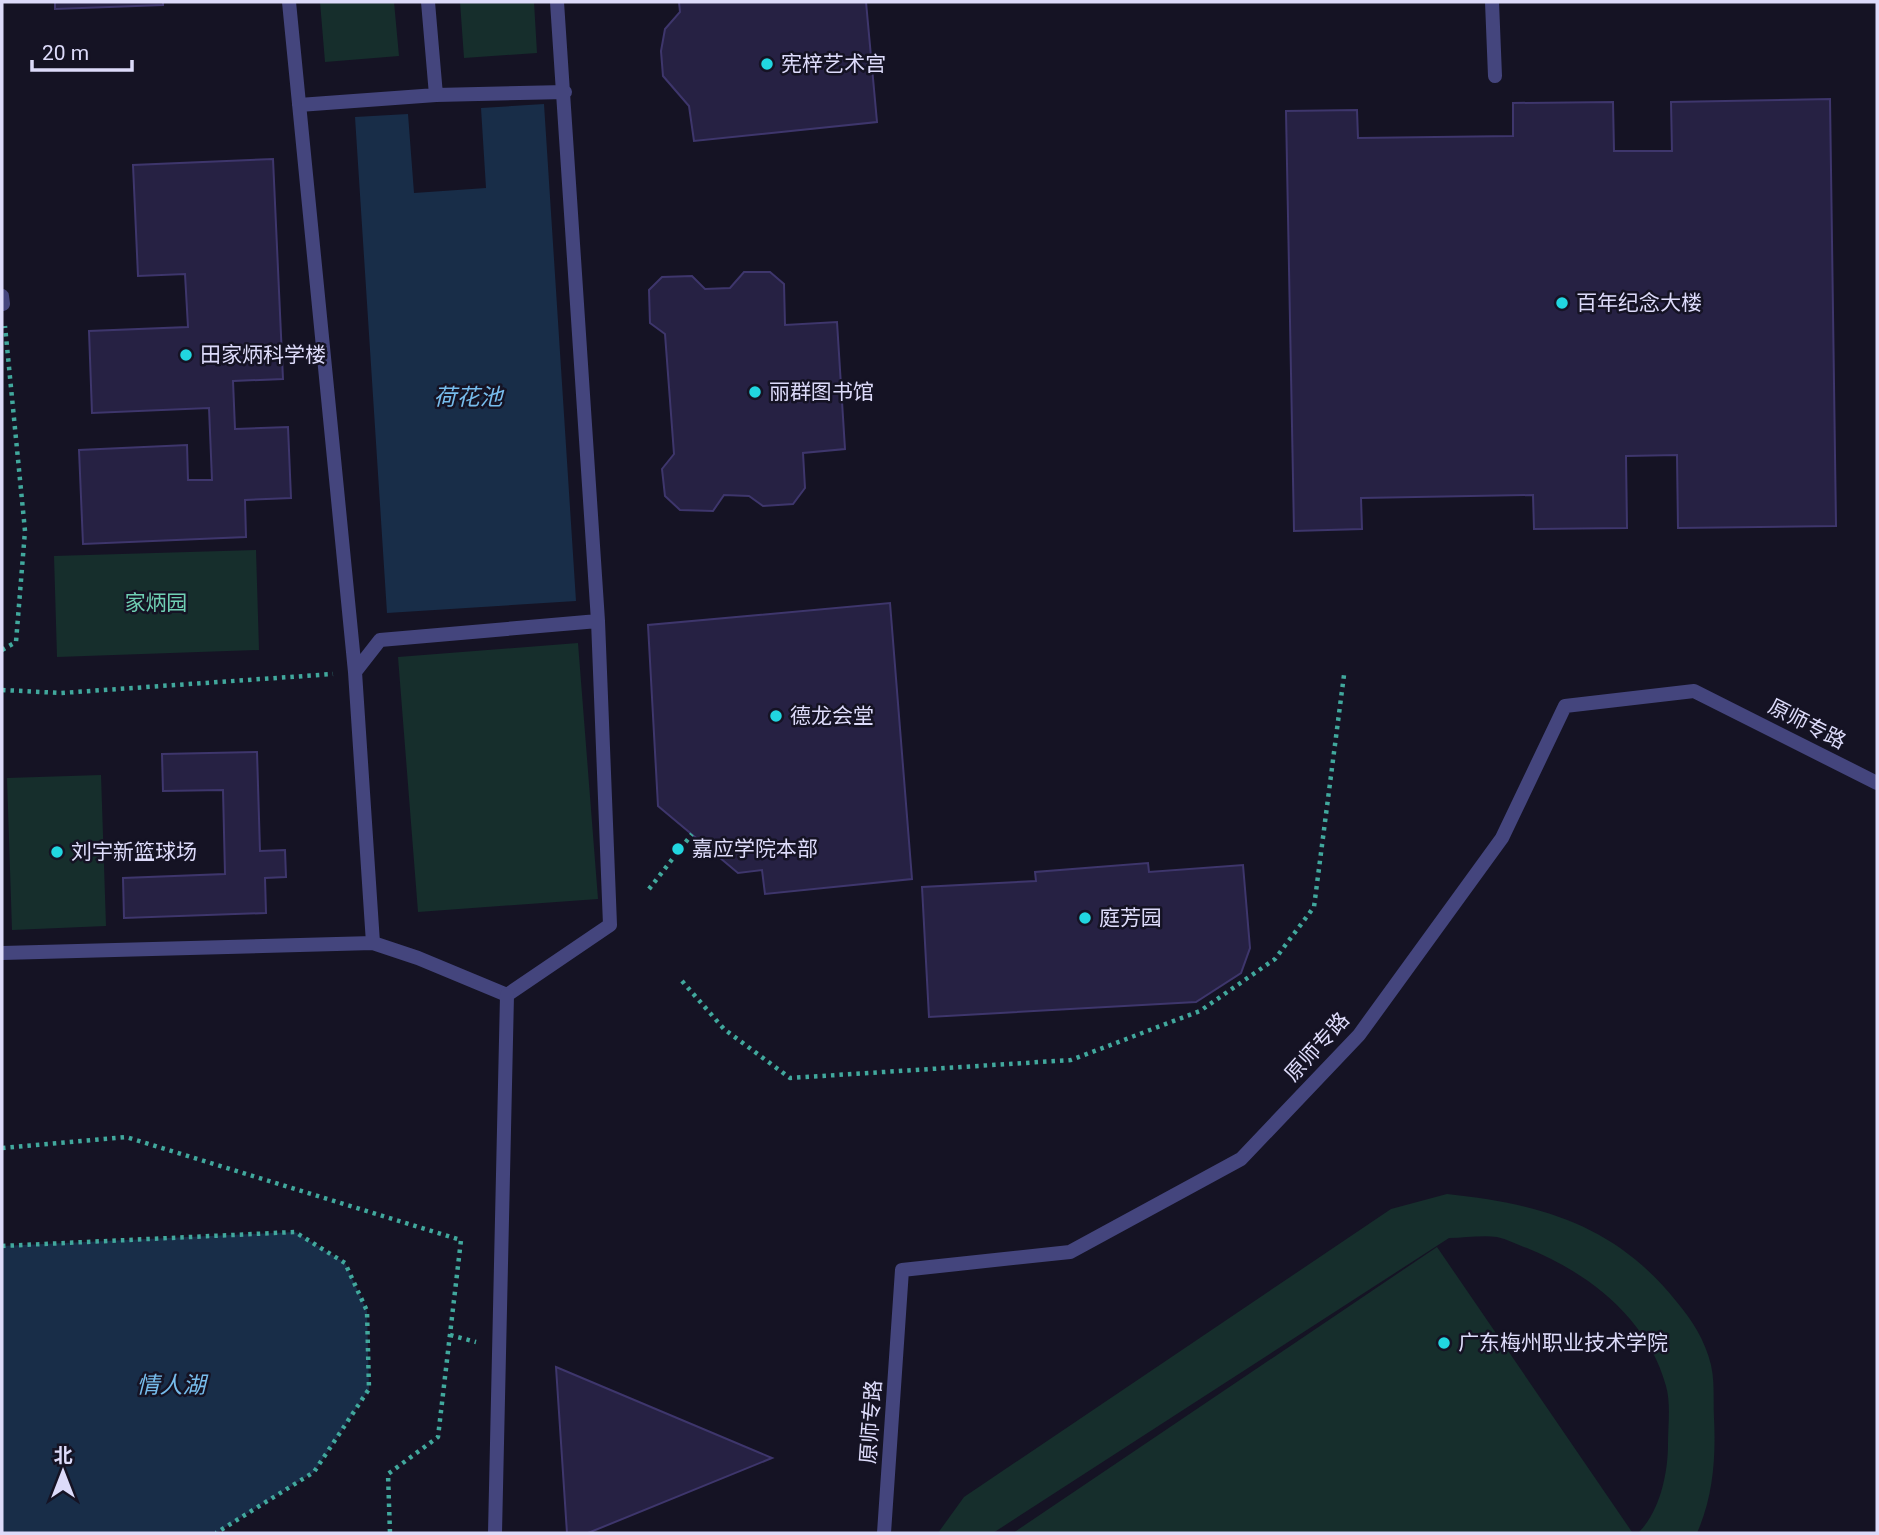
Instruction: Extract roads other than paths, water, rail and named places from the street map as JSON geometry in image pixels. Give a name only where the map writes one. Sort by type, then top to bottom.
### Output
[{"type":"street","points":[[289,2],[355,672],[373,943]]},
{"type":"street","points":[[428,2],[436,95]]},
{"type":"street","points":[[507,995],[610,925],[598,621],[557,2]]},
{"type":"street","points":[[1492,2],[1495,76]]},
{"type":"street","points":[[299,105],[436,95],[565,92]]},
{"type":"street","points":[[2,296],[3,304]]},
{"type":"street","points":[[355,672],[380,640],[598,621]]},
{"type":"street","name":"原师专路","points":[[884,1533],[902,1270],[1070,1252],[1241,1159],[1359,1034],[1502,838],[1565,706],[1694,691],[1877,783]]},
{"type":"street","points":[[2,953],[373,943],[418,958],[507,995]]},
{"type":"street","points":[[495,1533],[507,995]]},
{"type":"water","name":"荷花池","points":[[544,104],[576,601],[387,613],[355,117],[408,114],[414,193],[486,188],[481,108]]},
{"type":"water","name":"情人湖","points":[[295,1232],[345,1263],[367,1311],[369,1389],[314,1472],[216,1533],[2,1533],[2,1246]]},
{"type":"place","name":"宪梓艺术宫","points":[[767,64]]},
{"type":"place","name":"百年纪念大楼","points":[[1562,303]]},
{"type":"place","name":"田家炳科学楼","points":[[186,355]]},
{"type":"place","name":"丽群图书馆","points":[[755,392]]},
{"type":"place","name":"德龙会堂","points":[[776,716]]},
{"type":"place","name":"嘉应学院本部","points":[[678,849]]},
{"type":"place","name":"刘宇新篮球场","points":[[57,852]]},
{"type":"place","name":"庭芳园","points":[[1085,918]]},
{"type":"place","name":"广东梅州职业技术学院","points":[[1444,1343]]},
{"type":"park label","name":"家炳园","points":[[156,603]]}]
